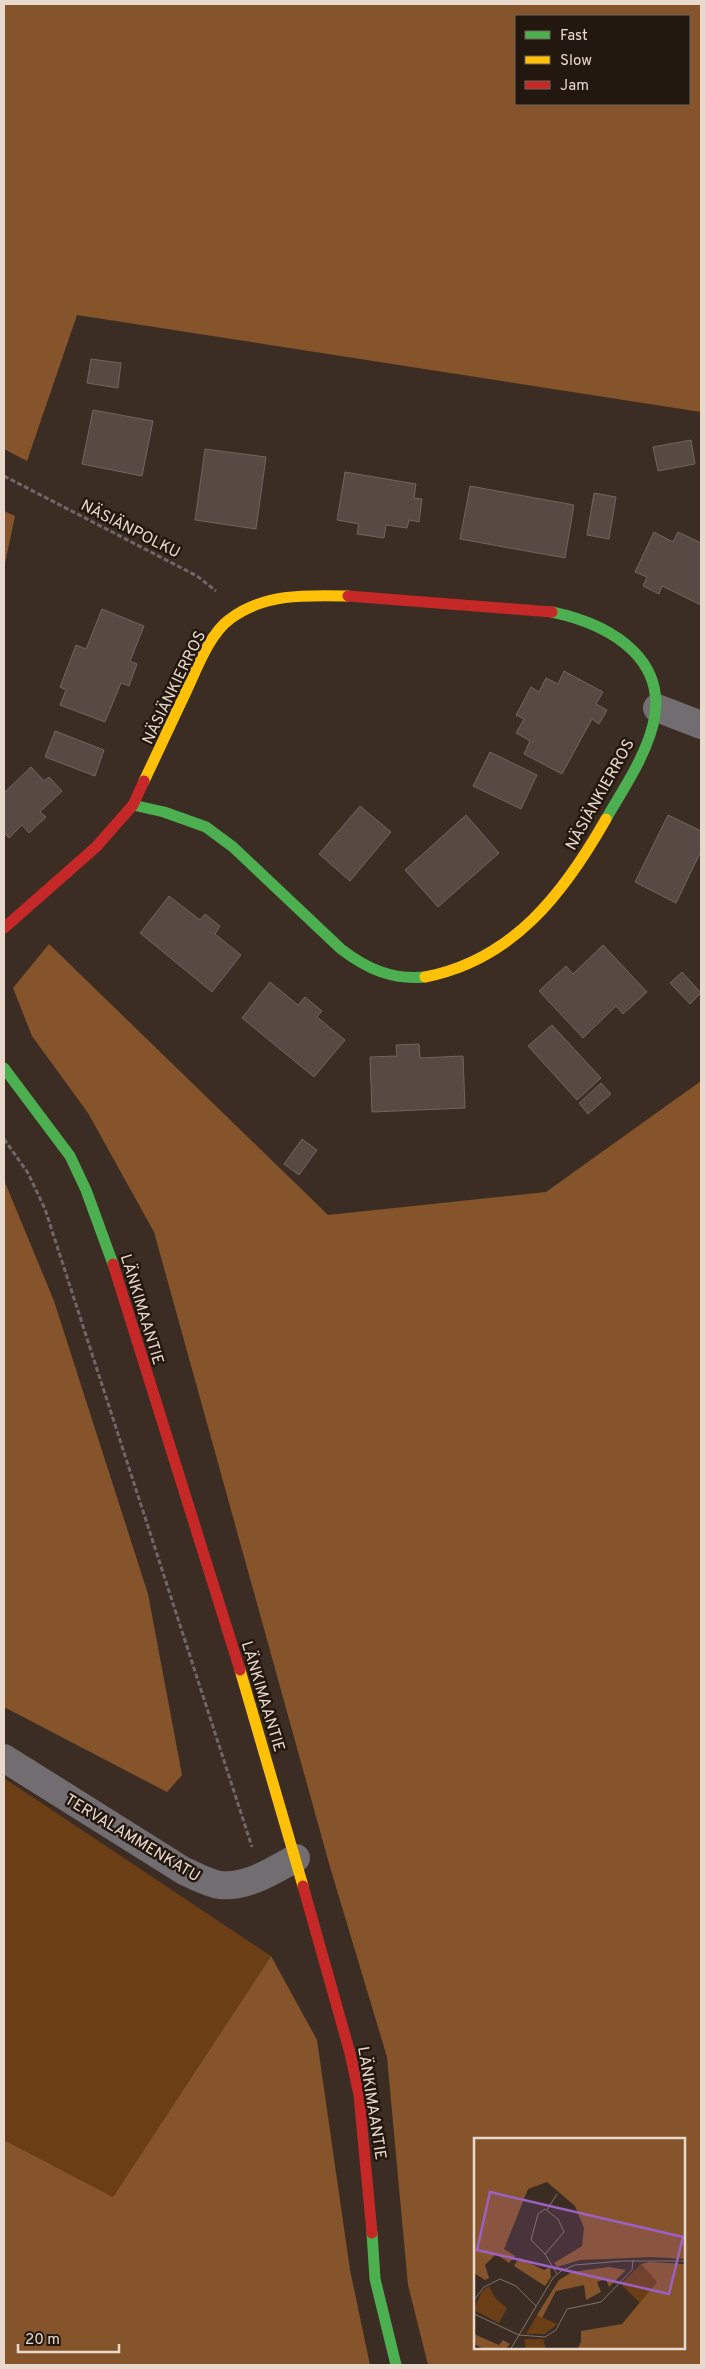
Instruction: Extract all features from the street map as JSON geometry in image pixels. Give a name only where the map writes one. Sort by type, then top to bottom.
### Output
[{"type":"street","name":"NÄSIÄNKIERROS","points":[[4,928],[96,847],[133,805],[206,649],[228,620],[242,611],[279,598],[315,595],[359,596],[548,611],[576,616],[601,626],[622,640],[638,654],[649,672],[655,689],[657,708],[639,762],[575,872],[548,906],[514,936],[486,956],[438,977],[419,979],[397,977],[359,963],[340,949],[233,847],[206,827],[164,812],[133,805]]},
{"type":"street","points":[[657,708],[701,725]]},
{"type":"street","name":"LÄNKIMAANTIE","points":[[4,1068],[70,1156],[86,1190],[111,1257],[256,1722],[350,2053],[359,2095],[365,2146],[375,2279],[396,2365]]},
{"type":"street","name":"TERVALAMMENKATU","points":[[4,1758],[184,1871],[222,1885],[261,1877],[296,1858]]},
{"type":"path","name":"NÄSIÄNPOLKU","points":[[4,476],[197,576],[242,611]]},
{"type":"path","points":[[4,1139],[28,1173],[46,1209],[261,1877]]},
{"type":"shaded area","points":[[4,4],[701,4],[701,412],[77,315],[27,461],[4,449]]},
{"type":"shaded area","points":[[4,511],[15,516],[4,568]]},
{"type":"shaded area","points":[[49,944],[328,1215],[546,1192],[701,1081],[701,2365],[428,2365],[408,2285],[387,2057],[330,1867],[154,1232],[88,1113],[32,1036],[13,988]]},
{"type":"shaded area","points":[[4,1180],[54,1301],[148,1594],[182,1775],[167,1792],[4,1707]]},
{"type":"shaded area","points":[[4,1778],[271,1956],[113,2197],[4,2140]]},
{"type":"shaded area","points":[[271,1956],[317,2040],[350,2270],[370,2365],[4,2365],[4,2140],[113,2197]]},
{"type":"building","points":[[91,359],[121,363],[118,388],[87,383]]},
{"type":"building","points":[[93,410],[153,421],[142,476],[82,464]]},
{"type":"building","points":[[691,440],[695,464],[658,471],[653,447]]},
{"type":"building","points":[[205,449],[266,457],[256,529],[195,520]]},
{"type":"building","points":[[345,472],[416,484],[414,498],[422,499],[419,522],[409,520],[407,528],[386,525],[384,538],[357,534],[359,524],[337,520]]},
{"type":"building","points":[[470,486],[574,505],[565,558],[460,539]]},
{"type":"building","points":[[594,493],[616,497],[609,539],[587,535]]},
{"type":"building","points":[[654,532],[673,542],[678,532],[701,543],[701,605],[662,586],[659,594],[643,586],[647,577],[635,572]]},
{"type":"building","points":[[102,609],[144,626],[130,661],[137,664],[129,686],[121,683],[105,722],[60,705],[66,690],[60,687],[76,645],[86,649]]},
{"type":"building","points":[[564,671],[603,692],[596,704],[607,710],[599,724],[592,719],[562,774],[524,754],[530,741],[516,733],[524,719],[516,715],[531,687],[539,692],[546,678],[558,684]]},
{"type":"building","points":[[55,731],[104,750],[95,776],[45,757]]},
{"type":"building","points":[[490,752],[537,775],[521,809],[473,786]]},
{"type":"building","points":[[31,767],[44,781],[49,777],[62,791],[40,812],[46,817],[29,833],[22,825],[9,838],[4,833],[4,793]]},
{"type":"building","points":[[360,806],[391,832],[350,881],[319,854]]},
{"type":"building","points":[[466,815],[499,853],[438,907],[405,870]]},
{"type":"building","points":[[668,815],[701,831],[701,851],[676,903],[635,882]]},
{"type":"building","points":[[169,896],[200,920],[205,914],[220,926],[215,934],[241,955],[212,992],[140,933]]},
{"type":"building","points":[[603,945],[647,992],[623,1014],[616,1006],[583,1038],[539,991],[566,966],[573,974]]},
{"type":"building","points":[[682,972],[701,993],[690,1004],[670,983]]},
{"type":"building","points":[[270,982],[298,1005],[305,997],[322,1011],[317,1017],[345,1040],[314,1077],[242,1018]]},
{"type":"building","points":[[552,1025],[601,1078],[577,1100],[528,1046]]},
{"type":"building","points":[[419,1044],[420,1058],[463,1056],[465,1108],[372,1112],[370,1057],[397,1056],[396,1045]]},
{"type":"building","points":[[601,1083],[611,1094],[588,1114],[579,1103]]},
{"type":"building","points":[[302,1139],[317,1150],[299,1175],[284,1164]]},
{"type":"traffic: fast","points":[[552,612],[597,626],[616,637],[633,651],[646,667],[654,687],[655,709],[650,735],[636,767],[606,819]]},
{"type":"traffic: fast","points":[[133,805],[164,812],[206,827],[233,847],[341,949],[360,962],[391,975],[425,977]]},
{"type":"traffic: fast","points":[[4,1068],[70,1156],[86,1190],[113,1264]]},
{"type":"traffic: fast","points":[[372,2233],[375,2279],[396,2365]]},
{"type":"traffic: slow","points":[[144,781],[209,643],[222,626],[243,611],[257,604],[272,600],[302,596],[348,596]]},
{"type":"traffic: slow","points":[[425,977],[456,968],[484,956],[510,939],[533,919],[572,873],[606,819]]},
{"type":"traffic: slow","points":[[240,1670],[303,1886]]},
{"type":"traffic: jam","points":[[348,596],[552,612]]},
{"type":"traffic: jam","points":[[4,928],[96,847],[133,805],[144,781]]},
{"type":"traffic: jam","points":[[113,1264],[240,1670]]},
{"type":"traffic: jam","points":[[303,1886],[350,2053],[359,2095],[372,2233]]}]
